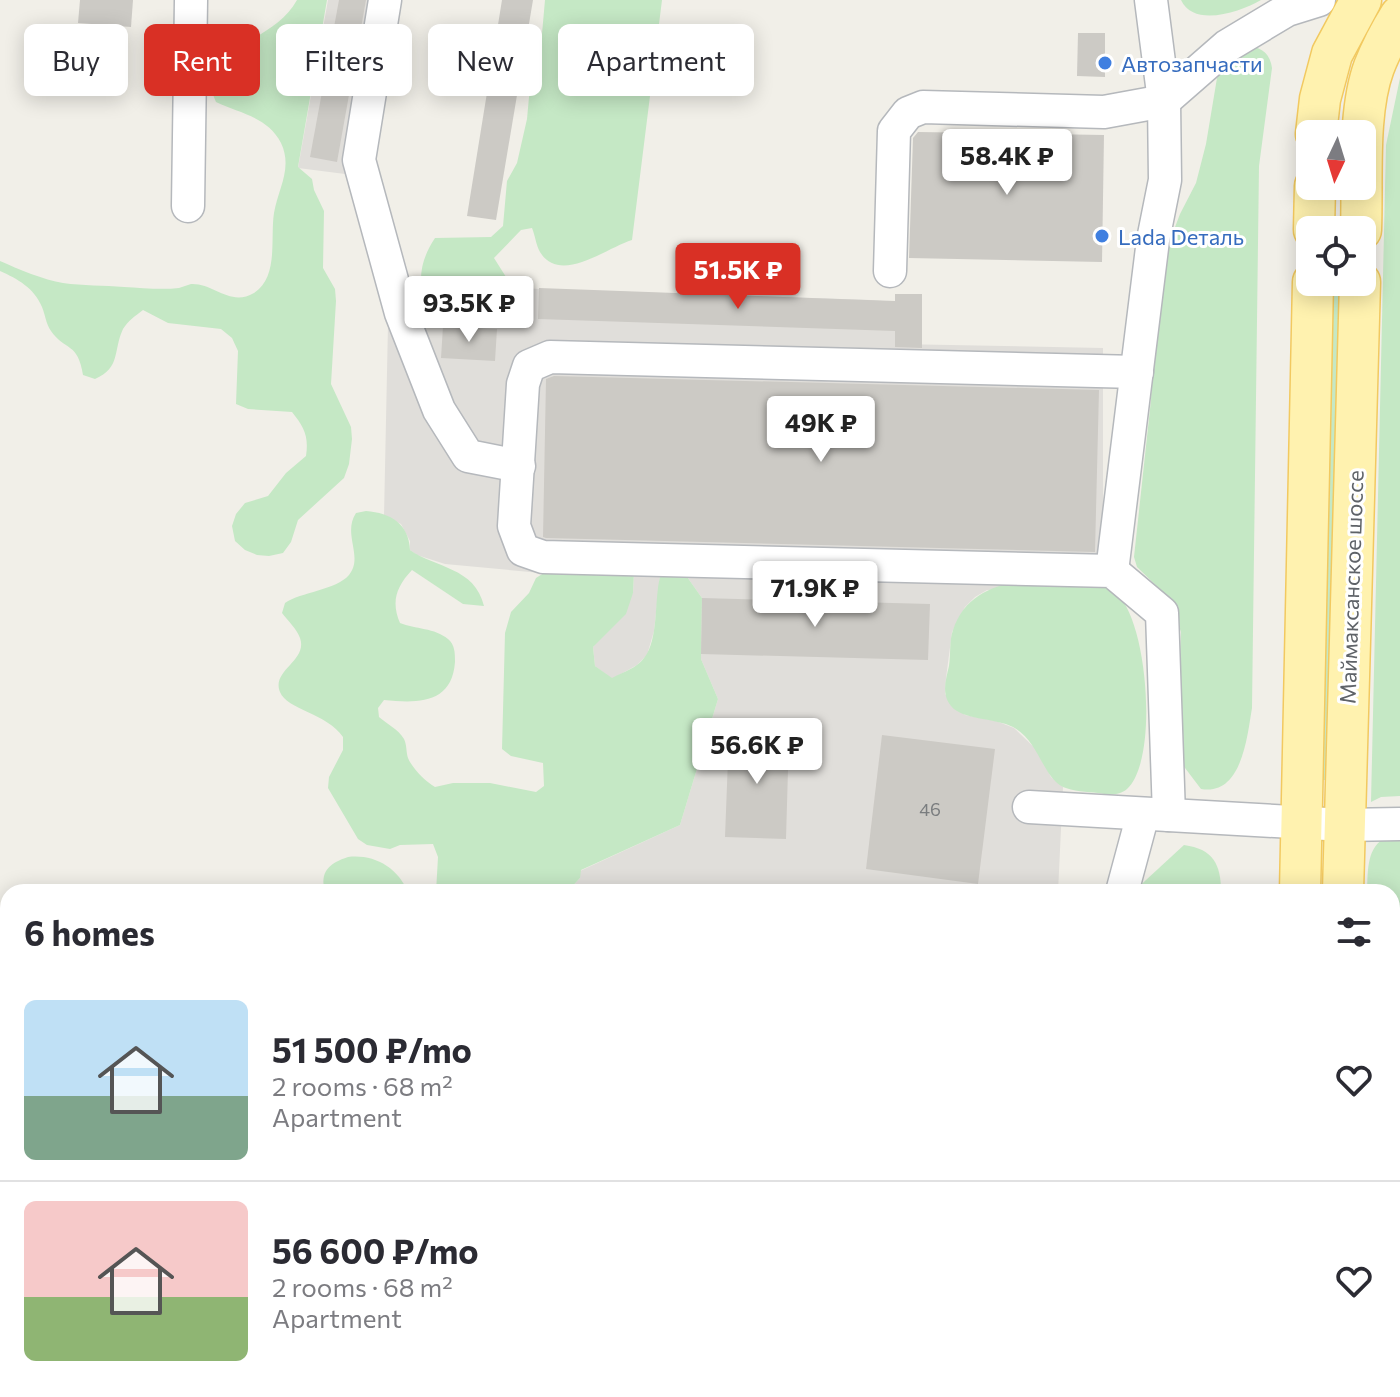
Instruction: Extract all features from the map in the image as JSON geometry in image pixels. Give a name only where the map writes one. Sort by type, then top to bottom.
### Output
[{"type":"main road","points":[[1318,120],[1332,54],[1361,0]]},
{"type":"main road","points":[[1361,216],[1369,89],[1373,69],[1386,38],[1400,16]]},
{"type":"main road","name":"Маймаксанское шоссе","points":[[1300,884],[1313,296]]},
{"type":"main road","name":"Маймаксанское шоссе","points":[[1343,884],[1360,296]]},
{"type":"lane","points":[[188,206],[191,0]]},
{"type":"lane","points":[[385,0],[359,160],[401,313],[439,410],[468,456],[519,466]]},
{"type":"lane","points":[[1112,571],[1153,240],[1165,180],[1164,101],[1151,0]]},
{"type":"lane","points":[[890,271],[894,131],[908,113],[923,107],[1104,112],[1164,101],[1227,46],[1287,10],[1319,0]]},
{"type":"lane","points":[[1125,884],[1156,814],[1162,613],[1112,571],[543,557],[523,550],[514,526],[523,384],[529,366],[550,357],[1137,372]]},
{"type":"lane","points":[[1029,807],[1344,825],[1400,824]]},
{"type":"shaded area","points":[[328,0],[401,0],[397,24],[324,24]]},
{"type":"shaded area","points":[[311,96],[384,96],[371,166],[415,314],[434,319],[508,321],[513,288],[871,300],[895,302],[896,344],[1103,348],[1103,586],[987,590],[975,597],[965,607],[952,632],[946,678],[945,694],[965,715],[1014,728],[1037,750],[1051,777],[1063,787],[1058,884],[574,884],[580,878],[580,871],[680,825],[718,699],[701,659],[702,598],[685,574],[660,577],[654,631],[647,655],[637,665],[612,679],[595,666],[593,647],[633,593],[634,573],[603,570],[566,575],[445,564],[410,550],[410,541],[401,524],[384,516],[388,324],[345,174],[298,168]]},
{"type":"green space","points":[[297,0],[327,0],[323,24],[276,24]]},
{"type":"green space","points":[[545,0],[662,0],[659,24],[558,24],[558,96],[650,96],[632,240],[584,261],[559,265],[540,252],[532,228],[521,230],[494,258],[513,288],[509,321],[434,319],[424,298],[421,278],[425,258],[435,238],[491,237],[503,226],[507,181],[517,163],[529,96],[542,96]]},
{"type":"green space","points":[[1181,0],[1261,0],[1230,13],[1206,15],[1187,9]]},
{"type":"green space","points":[[276,24],[276,96],[310,96],[298,167],[312,179],[324,211],[323,268],[335,289],[336,301],[331,384],[351,427],[352,439],[344,478],[298,520],[291,542],[283,553],[269,556],[245,550],[235,541],[232,526],[236,514],[245,503],[268,496],[286,473],[306,456],[306,437],[292,412],[248,409],[236,404],[238,351],[232,338],[221,329],[168,323],[143,310],[123,329],[109,370],[95,379],[83,375],[78,357],[51,331],[35,294],[0,271],[0,261],[39,277],[71,284],[159,289],[191,284],[237,297],[254,293],[262,286],[270,267],[274,213],[286,161],[281,143],[269,127],[216,102],[214,96],[260,96],[260,34]]},
{"type":"green space","points":[[1249,46],[1265,52],[1272,68],[1259,166],[1252,708],[1244,748],[1234,774],[1215,789],[1201,789],[1182,764],[1181,632],[1169,598],[1137,567],[1134,557],[1151,400],[1153,339],[1164,256],[1196,183],[1217,78],[1233,57]]},
{"type":"green space","points":[[1400,78],[1400,796],[1381,797],[1371,802],[1386,145]]},
{"type":"green space","points":[[1331,296],[1344,296],[1332,780],[1319,780]]},
{"type":"green space","points":[[366,511],[391,517],[406,533],[410,550],[463,576],[479,593],[484,606],[463,604],[412,570],[402,582],[397,595],[400,623],[443,635],[454,649],[452,676],[440,694],[420,701],[384,700],[378,708],[379,717],[404,739],[413,766],[435,787],[453,783],[490,783],[536,792],[544,786],[543,763],[511,756],[502,749],[505,633],[511,612],[529,593],[536,578],[547,571],[581,575],[603,570],[634,572],[633,593],[626,614],[593,647],[595,666],[612,678],[638,664],[649,650],[660,577],[665,572],[685,574],[702,598],[701,659],[718,699],[680,825],[581,870],[580,878],[574,884],[436,884],[438,857],[433,844],[400,845],[390,849],[367,845],[358,839],[328,788],[329,777],[343,750],[343,737],[327,722],[284,698],[279,684],[301,646],[297,631],[282,613],[285,603],[336,584],[349,575],[354,561],[351,529],[356,513]]},
{"type":"green space","points":[[1028,579],[1075,582],[1110,589],[1128,609],[1142,660],[1146,722],[1137,773],[1127,789],[1120,793],[1106,794],[1063,787],[1050,775],[1022,733],[1006,724],[956,711],[946,697],[951,639],[958,618],[983,593]]},
{"type":"green space","points":[[1383,839],[1400,841],[1400,884],[1367,884],[1371,856]]},
{"type":"green space","points":[[1184,845],[1208,854],[1217,866],[1220,884],[1142,884]]},
{"type":"green space","points":[[348,857],[376,860],[391,869],[404,884],[324,884],[325,873],[336,862]]},
{"type":"building","points":[[80,0],[133,0],[131,27],[128,24],[78,23]]},
{"type":"building","points":[[339,0],[366,0],[362,24],[335,24]]},
{"type":"building","points":[[502,0],[533,0],[529,24],[498,24]]},
{"type":"building","points":[[1078,33],[1105,33],[1105,77],[1077,76]]},
{"type":"building","points":[[321,96],[349,96],[337,162],[310,157]]},
{"type":"building","points":[[486,96],[517,96],[496,220],[467,216]]},
{"type":"building","points":[[918,132],[1104,135],[1102,262],[909,258],[913,138]]},
{"type":"building","points":[[539,288],[895,301],[895,294],[922,294],[922,348],[895,347],[895,331],[538,319]]},
{"type":"building","points":[[443,326],[497,329],[495,361],[441,358]]},
{"type":"building","points":[[554,376],[1099,390],[1095,552],[546,538],[543,537],[546,379]]},
{"type":"building","points":[[702,598],[930,604],[928,660],[701,654]]},
{"type":"building","points":[[729,733],[789,736],[786,839],[725,837]]},
{"type":"building","points":[[882,735],[995,749],[978,884],[866,869]]},
{"type":"place","name":"Автозапчасти","points":[[1105,63]]},
{"type":"place","name":"Lada Dеталь","points":[[1102,236]]}]
